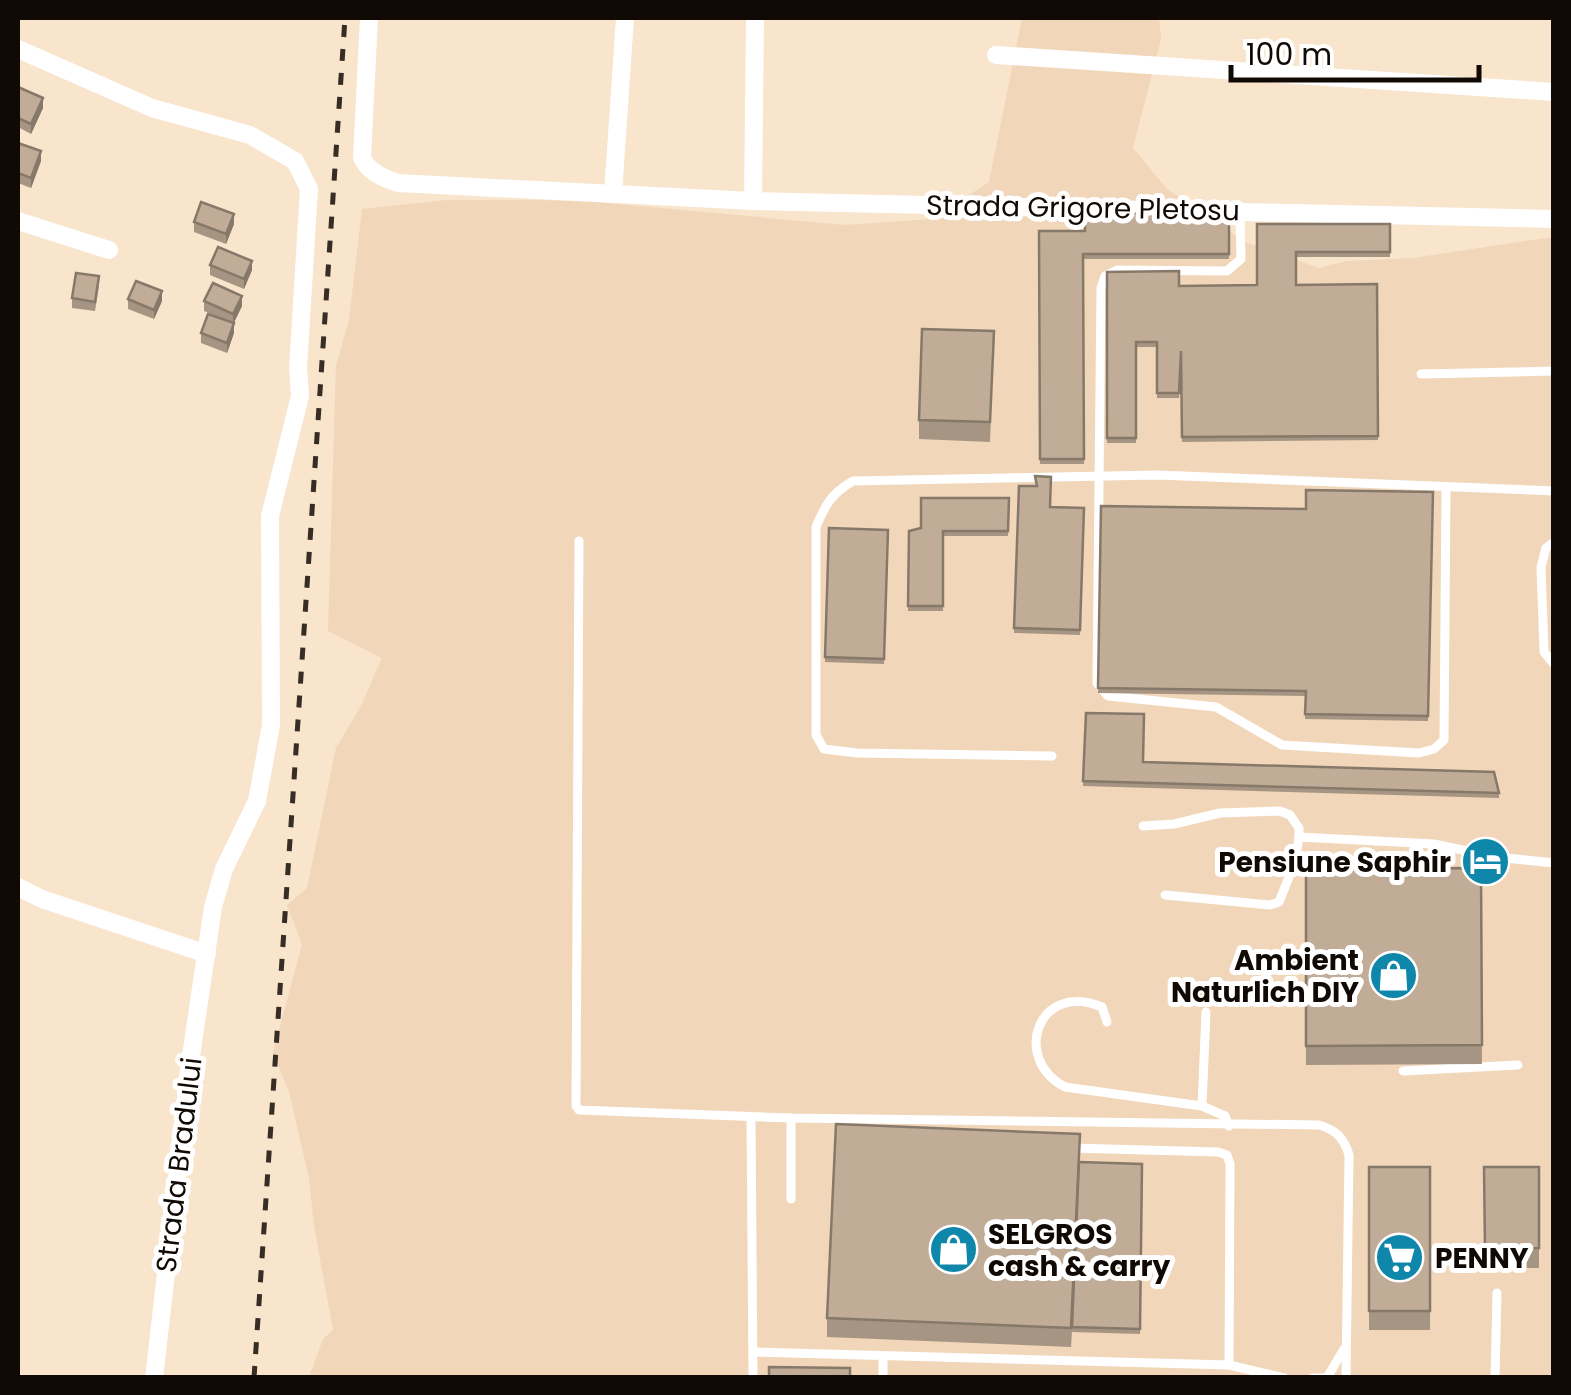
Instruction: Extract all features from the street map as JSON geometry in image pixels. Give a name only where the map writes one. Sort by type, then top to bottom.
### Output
[{"type":"street","name":"Strada Grigore Pletosu","points":[[369,18],[361,150],[367,167],[398,183],[753,201],[1554,219]]},
{"type":"street","points":[[613,194],[625,18]]},
{"type":"street","points":[[753,201],[755,18]]},
{"type":"street","name":"Strada Bradului","points":[[18,49],[152,108],[266,142],[296,162],[308,189],[298,368],[300,396],[270,516],[272,725],[257,801],[224,869],[213,908],[191,1056],[154,1378]]},
{"type":"street","points":[[996,55],[1554,92]]},
{"type":"street","points":[[18,221],[109,250]]},
{"type":"street","points":[[18,886],[42,899],[207,954]]},
{"type":"lane","points":[[1240,212],[1241,259],[1227,271],[1118,270],[1106,276],[1101,288],[1098,683],[1108,696],[1216,707],[1282,745],[1419,752],[1434,749],[1444,740],[1446,487]]},
{"type":"lane","points":[[1421,374],[1554,371]]},
{"type":"lane","points":[[1052,756],[824,749],[816,735],[816,527],[825,504],[836,490],[853,481],[1158,475],[1554,491]]},
{"type":"lane","points":[[579,541],[576,1106],[584,1112],[750,1117],[1319,1125],[1339,1135],[1346,1144],[1349,1171],[1346,1378]]},
{"type":"lane","points":[[1554,542],[1546,548],[1541,567],[1544,652],[1554,664]]},
{"type":"lane","points":[[1143,826],[1174,824],[1220,813],[1280,811],[1295,819],[1299,838],[1295,862],[1279,902],[1270,906],[1165,895]]},
{"type":"lane","points":[[1299,838],[1434,844],[1496,857],[1554,863]]},
{"type":"lane","points":[[1107,1022],[1102,1007],[1089,1002],[1048,1009],[1038,1034],[1040,1068],[1046,1076],[1065,1086],[1202,1106],[1224,1116],[1229,1126]]},
{"type":"lane","points":[[1202,1106],[1206,1012]]},
{"type":"lane","points":[[1403,1071],[1518,1065]]},
{"type":"lane","points":[[750,1117],[753,1378]]},
{"type":"lane","points":[[791,1118],[791,1199]]},
{"type":"lane","points":[[1055,1147],[1227,1155],[1229,1364]]},
{"type":"lane","points":[[1495,1378],[1497,1292]]},
{"type":"lane","points":[[1313,1378],[1330,1377],[1347,1342]]},
{"type":"lane","points":[[754,1352],[1229,1364],[1284,1378]]},
{"type":"lane","points":[[883,1357],[883,1378]]},
{"type":"shaded area","points":[[1022,18],[1159,18],[1161,39],[1133,148],[1167,189],[1245,242],[1319,268],[1347,261],[1413,258],[1553,237],[1553,1377],[309,1377],[323,1339],[333,1330],[309,1178],[289,1092],[273,1053],[302,944],[287,905],[307,888],[336,748],[361,706],[382,658],[328,631],[336,366],[349,320],[362,209],[447,200],[540,200],[844,225],[932,219],[989,182]]},
{"type":"building","points":[[18,87],[43,98],[31,124],[18,118]]},
{"type":"building","points":[[18,143],[41,151],[31,178],[18,173]]},
{"type":"building","points":[[201,202],[234,214],[226,234],[194,222]]},
{"type":"building","points":[[1229,213],[1229,254],[1083,254],[1084,459],[1040,459],[1039,231],[1085,231],[1085,214]]},
{"type":"building","points":[[1257,224],[1390,224],[1390,252],[1296,252],[1296,285],[1377,284],[1378,436],[1182,437],[1181,351],[1179,393],[1157,393],[1157,342],[1136,342],[1136,438],[1107,438],[1107,272],[1179,271],[1179,286],[1257,285]]},
{"type":"building","points":[[218,247],[252,261],[244,279],[210,265]]},
{"type":"building","points":[[76,273],[99,276],[95,302],[72,298]]},
{"type":"building","points":[[136,281],[162,291],[154,310],[128,299]]},
{"type":"building","points":[[213,283],[242,296],[233,314],[204,301]]},
{"type":"building","points":[[208,314],[234,323],[227,343],[201,333]]},
{"type":"building","points":[[922,329],[994,331],[990,422],[919,420]]},
{"type":"building","points":[[1035,476],[1051,477],[1050,507],[1084,508],[1080,630],[1014,628],[1019,486],[1037,486]]},
{"type":"building","points":[[1306,490],[1433,492],[1428,716],[1305,714],[1306,691],[1098,688],[1101,506],[1306,509]]},
{"type":"building","points":[[921,498],[1009,498],[1008,531],[943,531],[943,606],[908,606],[909,531],[921,528]]},
{"type":"building","points":[[829,528],[888,530],[884,659],[825,657]]},
{"type":"building","points":[[1086,713],[1144,714],[1143,762],[1494,772],[1499,793],[1083,781]]},
{"type":"building","name":"Ambient Naturlich DIY","points":[[1481,868],[1482,1045],[1306,1046],[1306,869]]},
{"type":"building","name":"SELGROS cash & carry","points":[[836,1124],[1080,1134],[1071,1328],[827,1318]]},
{"type":"building","points":[[1079,1162],[1142,1164],[1140,1329],[1072,1327]]},
{"type":"building","name":"PENNY","points":[[1369,1167],[1430,1167],[1430,1311],[1369,1311]]},
{"type":"building","points":[[1484,1167],[1539,1167],[1539,1248],[1485,1249]]},
{"type":"building","points":[[769,1367],[850,1368],[850,1378],[769,1378]]},
{"type":"railway","points":[[254,1378],[345,18]]},
{"type":"place","name":"Pensiune Saphir","points":[[1486,862]]},
{"type":"place","name":"Ambient Naturlich DIY","points":[[1394,976]]},
{"type":"place","name":"SELGROS cash & carry","points":[[953,1250]]},
{"type":"place","name":"PENNY","points":[[1400,1258]]}]
